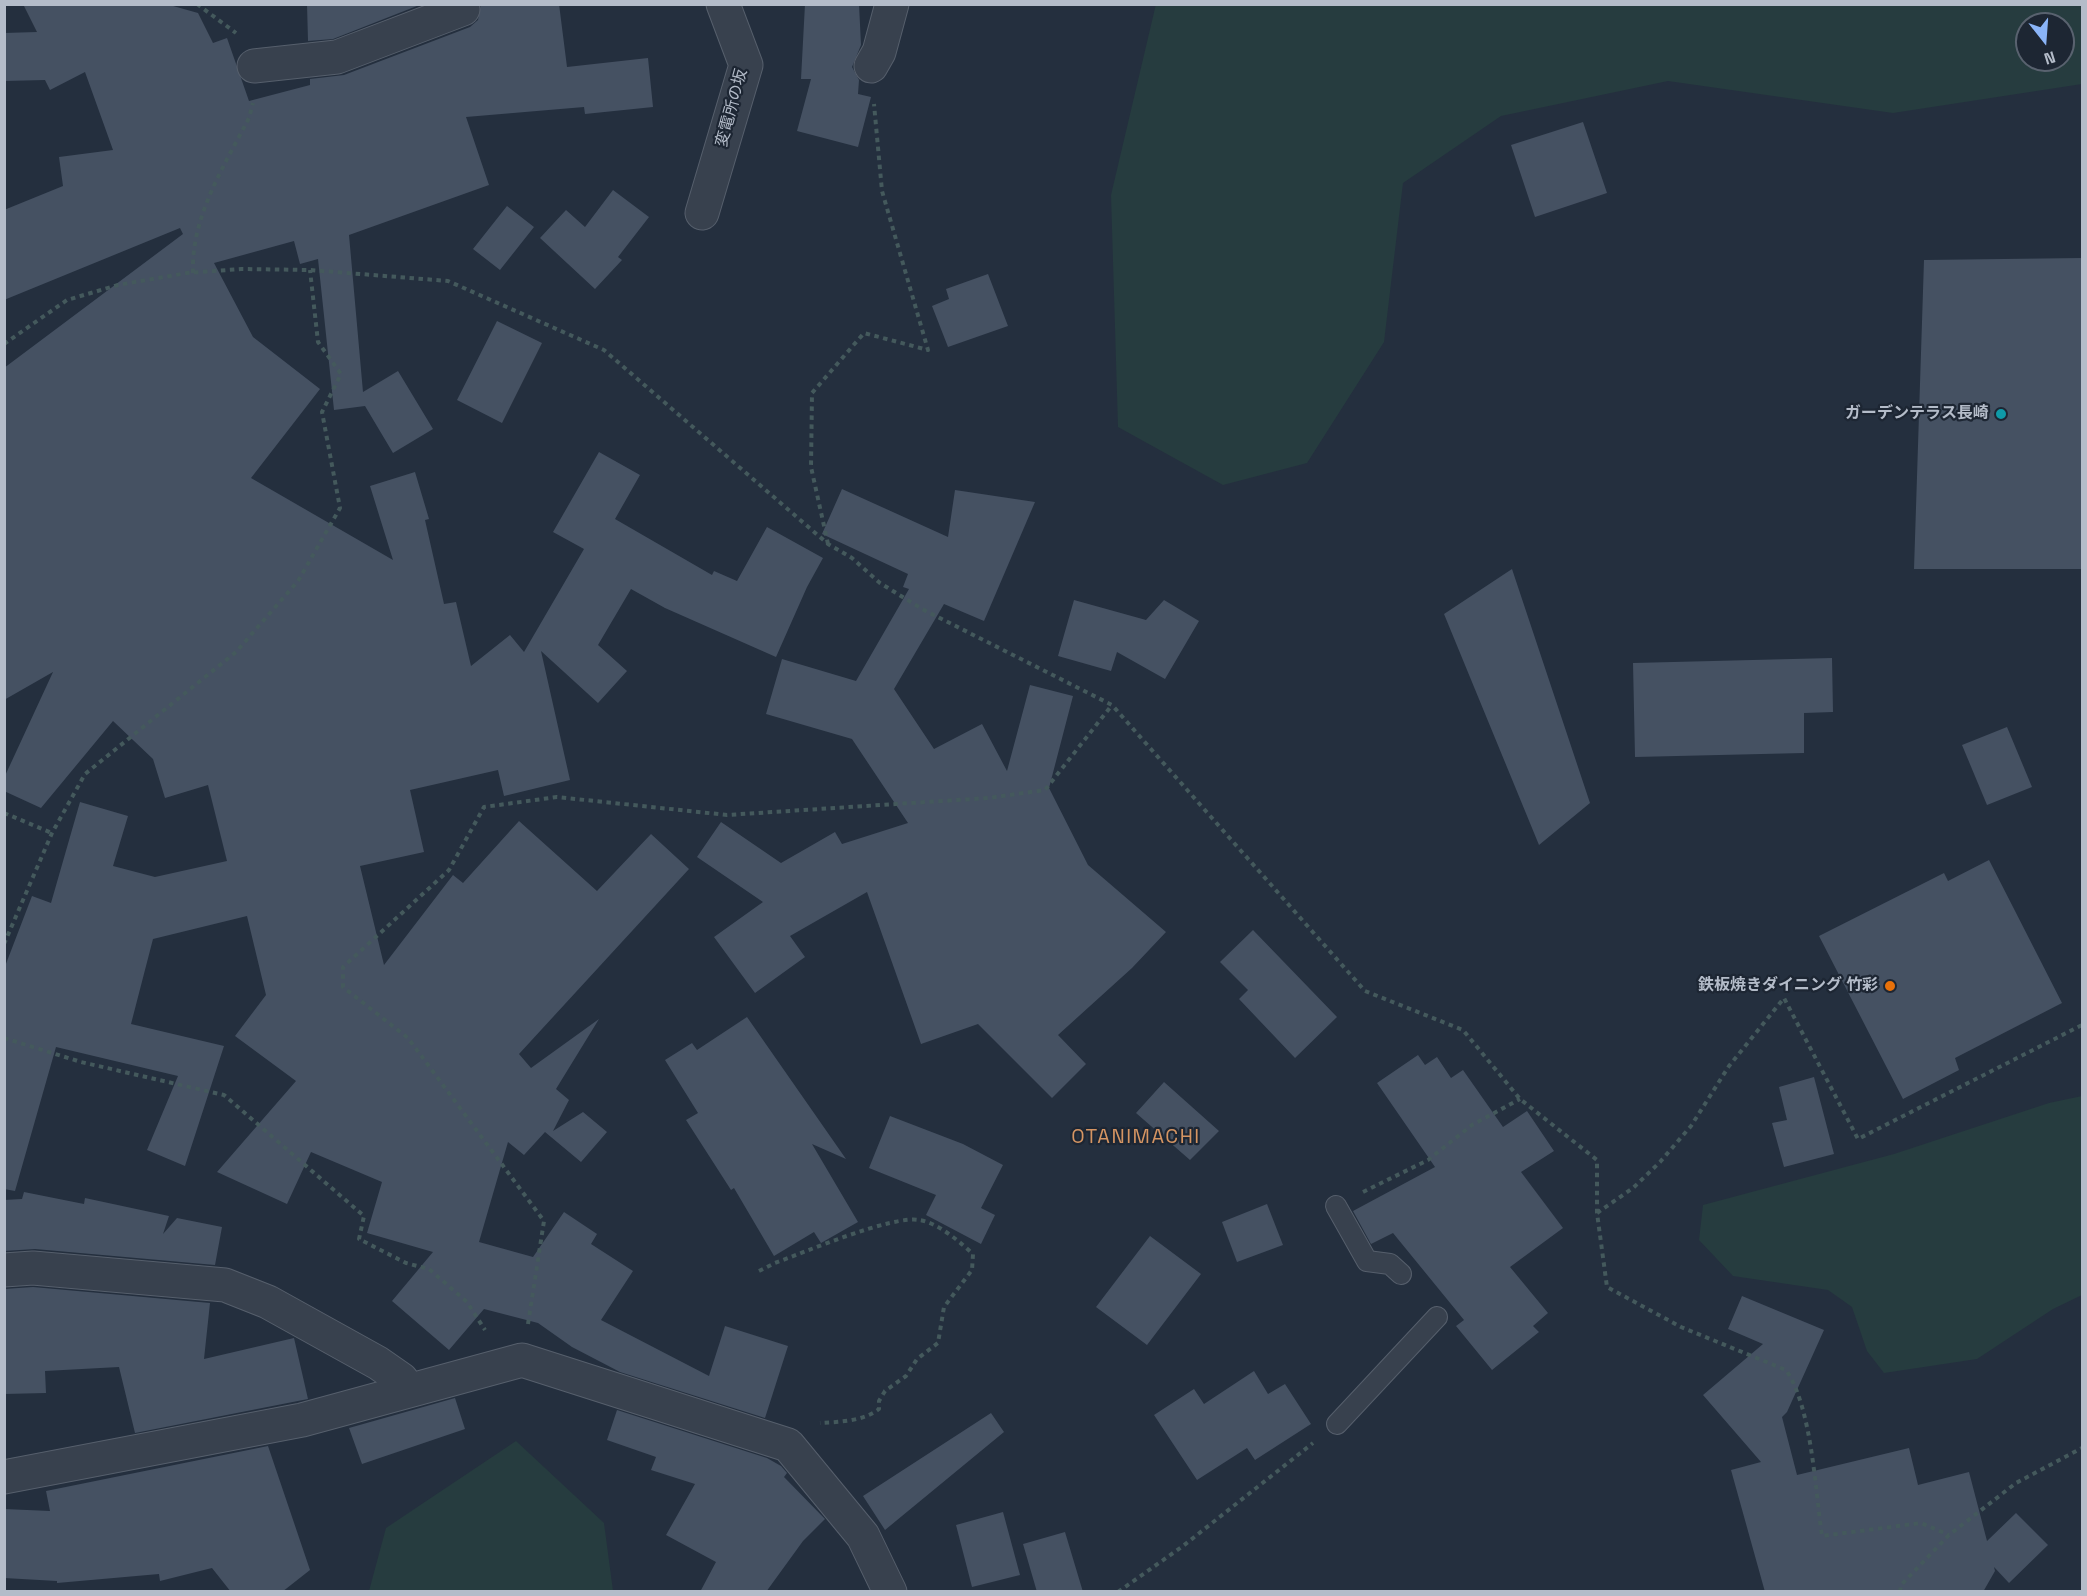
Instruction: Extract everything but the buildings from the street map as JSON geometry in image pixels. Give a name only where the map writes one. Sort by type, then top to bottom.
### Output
[{"type":"street","name":"変電所の坂","points":[[702,213],[746,65],[723,4]]},
{"type":"street","points":[[870,66],[879,52],[892,4]]},
{"type":"street","points":[[254,66],[337,57],[463,9]]},
{"type":"street","points":[[4,1270],[33,1268],[225,1285],[268,1302],[378,1363],[401,1379],[409,1389]]},
{"type":"street","points":[[4,1477],[302,1420],[522,1360],[788,1445],[863,1536],[890,1592]]},
{"type":"lane","points":[[1336,1206],[1367,1261],[1390,1264],[1401,1274]]},
{"type":"lane","points":[[1337,1424],[1437,1317]]},
{"type":"path","points":[[193,273],[197,228],[206,204],[249,118],[255,95],[254,66],[243,37],[197,4]]},
{"type":"path","points":[[828,544],[811,467],[812,393],[864,333],[928,350],[882,191],[870,66]]},
{"type":"path","points":[[4,344],[67,300],[118,285],[193,273],[241,269],[310,270],[448,281],[604,351],[828,544],[852,558],[880,583],[922,609],[1112,705],[1365,991],[1463,1030],[1520,1099],[1597,1160],[1597,1213],[1607,1287],[1681,1327],[1786,1370],[1795,1384],[1803,1411],[1822,1536],[1921,1523],[1949,1535]]},
{"type":"path","points":[[4,944],[52,833],[86,774],[236,652],[298,581],[340,508],[322,412],[341,374],[318,342],[310,270]]},
{"type":"path","points":[[522,1360],[544,1221],[408,1038],[343,987],[343,967],[449,870],[484,807],[557,797],[727,815],[988,798],[1045,790],[1112,705]]},
{"type":"path","points":[[4,813],[52,833]]},
{"type":"path","points":[[1597,1213],[1633,1188],[1660,1162],[1691,1126],[1729,1066],[1784,998],[1858,1140],[2082,1025]]},
{"type":"path","points":[[4,1038],[81,1062],[225,1095],[364,1216],[359,1239],[406,1263],[429,1269],[467,1302],[484,1326],[488,1369]]},
{"type":"path","points":[[1336,1206],[1428,1160],[1472,1125],[1520,1099]]},
{"type":"path","points":[[759,1271],[774,1263],[907,1219],[927,1221],[964,1245],[973,1254],[972,1270],[944,1307],[938,1343],[917,1359],[906,1376],[885,1391],[879,1401],[879,1409],[873,1414],[841,1421],[783,1425],[774,1431],[771,1440]]},
{"type":"path","points":[[1118,1592],[1183,1546],[1337,1424]]},
{"type":"path","points":[[1900,1592],[1901,1585],[1949,1535],[2016,1483],[2082,1448]]},
{"type":"green space","points":[[1156,4],[2082,5],[2082,84],[1893,113],[1668,81],[1501,116],[1403,183],[1384,342],[1307,463],[1223,485],[1118,427],[1111,195]]},
{"type":"green space","points":[[2082,1096],[2082,1295],[2053,1309],[1977,1359],[1884,1373],[1867,1351],[1852,1307],[1828,1290],[1733,1276],[1699,1240],[1703,1205],[1894,1154],[2049,1103]]},
{"type":"green space","points":[[516,1441],[604,1523],[613,1591],[369,1591],[386,1528]]},
{"type":"place","name":"ガーデンテラス長崎","points":[[2001,414]]},
{"type":"place","name":"鉄板焼きダイニング 竹彩","points":[[1890,986]]},
{"type":"district","name":"OTANIMACHI","points":[[1136,1138]]}]
